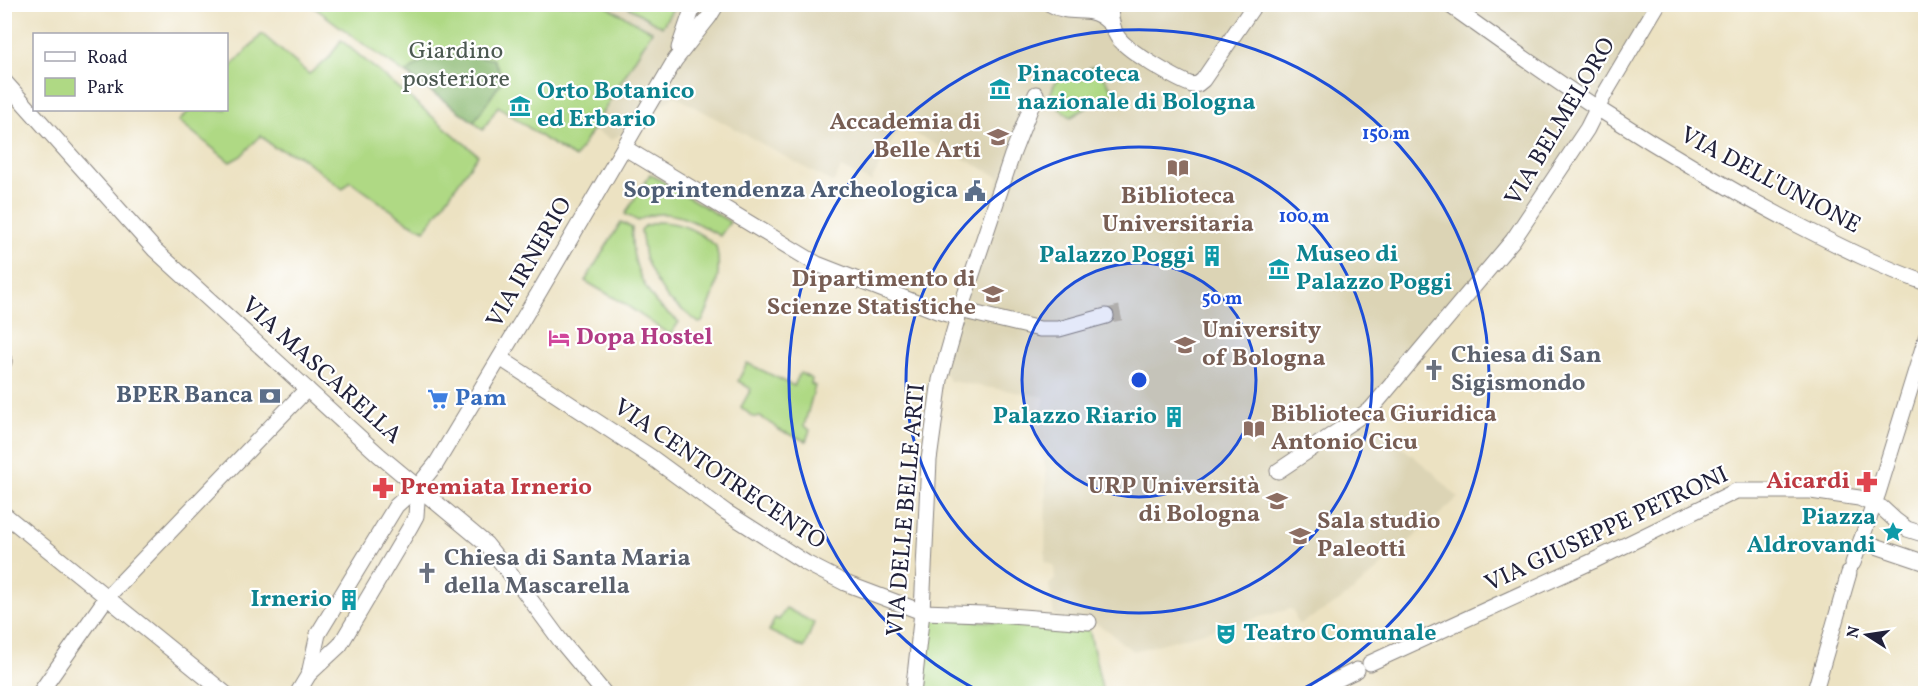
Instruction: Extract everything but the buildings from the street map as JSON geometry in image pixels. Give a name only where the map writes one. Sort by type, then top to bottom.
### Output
[{"type":"street","name":"VIA IRNERIO","points":[[675,60],[694,4]]},
{"type":"street","name":"VIA IRNERIO","points":[[309,674],[318,634],[396,506],[418,486],[435,464],[675,60],[717,4]]},
{"type":"street","points":[[1050,4],[1062,10],[1077,7],[1099,14],[1106,18],[1116,33],[1139,55],[1185,82],[1198,84],[1256,4]]},
{"type":"street","points":[[1109,4],[1116,33]]},
{"type":"street","name":"VIA DELL'UNIONE","points":[[1448,4],[1660,148],[1762,207],[1892,271],[1926,283]]},
{"type":"street","name":"VIA BELMELORO","points":[[1278,471],[1371,409],[1497,259],[1531,215],[1587,129],[1658,4]]},
{"type":"street","name":"VIA MASCARELLA","points":[[4,81],[155,250],[379,455],[486,544],[560,640],[605,693]]},
{"type":"street","name":"VIA DELLE BELLE ARTI","points":[[913,693],[922,612],[929,460],[940,380],[958,313],[1012,155],[1036,94]]},
{"type":"street","points":[[625,147],[817,264],[937,310],[1040,329],[1059,329],[1106,316]]},
{"type":"street","points":[[1814,693],[1851,568],[1926,338]]},
{"type":"street","name":"VIA CENTOTRECENTO","points":[[500,358],[651,457],[726,512],[806,562],[845,583],[922,612],[1089,622]]},
{"type":"street","points":[[39,693],[107,597],[307,389]]},
{"type":"street","name":"VIA IRNERIO","points":[[297,693],[309,674],[340,645],[416,516],[418,486]]},
{"type":"street","name":"VIA GIUSEPPE PETRONI","points":[[1309,693],[1736,492],[1823,492],[1874,503]]},
{"type":"street","points":[[1874,503],[1907,529],[1926,535]]},
{"type":"street","points":[[4,514],[226,693]]},
{"type":"street","points":[[1861,541],[1926,563]]},
{"type":"shaded area","name":"University of Bologna","points":[[311,5],[1658,5],[1531,215],[1369,410],[1374,424],[1435,474],[1458,498],[1353,591],[1300,624],[1297,623],[1294,611],[1290,609],[1134,651],[1096,624],[1054,616],[1049,585],[1055,579],[1054,566],[1045,562],[1046,469],[1036,436],[1045,397],[950,381],[941,368],[999,177],[900,126],[871,182],[841,168],[833,183],[675,96],[612,140],[593,130],[575,158],[498,106],[483,130]]},
{"type":"green space","name":"Giardino posteriore","points":[[311,5],[604,5],[652,31],[575,158],[498,106],[483,130]]},
{"type":"green space","points":[[630,5],[675,5],[662,27],[628,7]]},
{"type":"green space","points":[[262,34],[309,74],[329,58],[341,40],[478,155],[425,230],[408,222],[350,181],[343,189],[298,155],[273,147],[261,135],[241,156],[230,162],[179,121],[189,111],[228,111],[228,70]]},
{"type":"green space","name":"Giardino posteriore","points":[[448,54],[493,59],[504,78],[474,122],[406,73],[428,57]]},
{"type":"green space","points":[[1096,66],[1114,92],[1071,117],[1048,100],[1059,73],[1067,72],[1080,80],[1088,74],[1089,68]]},
{"type":"green space","points":[[650,174],[730,222],[720,236],[680,216],[659,214],[638,221],[625,214]]},
{"type":"green space","points":[[621,222],[632,228],[634,257],[649,292],[659,306],[679,322],[670,335],[623,303],[585,281]]},
{"type":"green space","points":[[657,222],[688,228],[716,246],[718,275],[702,322],[699,323],[668,299],[645,258],[641,230]]},
{"type":"green space","points":[[747,363],[794,386],[800,373],[812,379],[811,384],[815,386],[804,426],[810,430],[806,441],[779,430],[760,417],[753,417],[741,407],[751,389],[738,381]]},
{"type":"green space","points":[[786,608],[814,623],[804,648],[769,631],[775,618],[779,620]]},
{"type":"green space","points":[[930,617],[1089,629],[1102,689],[1092,694],[922,694]]},
{"type":"tunnel","points":[[1106,316],[1125,312]]},
{"type":"place","name":"Pinacoteca nazionale di Bologna","points":[[1000,89]]},
{"type":"place","name":"Orto Botanico ed Erbario","points":[[520,106]]},
{"type":"place","name":"Accademia di Belle Arti","points":[[998,137]]},
{"type":"place","name":"Biblioteca Universitaria","points":[[1178,168]]},
{"type":"place","name":"Soprintendenza Archeologica","points":[[975,191]]},
{"type":"place","name":"Palazzo Poggi","points":[[1212,256]]},
{"type":"place","name":"Museo di Palazzo Poggi","points":[[1279,269]]},
{"type":"place","name":"Dipartimento di Scienze Statistiche","points":[[993,294]]},
{"type":"place","name":"Dopa Hostel","points":[[559,338]]},
{"type":"place","name":"University of Bologna","points":[[1185,345]]},
{"type":"place","name":"Chiesa di San Sigismondo","points":[[1434,370]]},
{"type":"place","name":"BPER Banca","points":[[270,396]]},
{"type":"place","name":"Pam","points":[[438,399]]},
{"type":"place","name":"Palazzo Riario","points":[[1174,417]]},
{"type":"place","name":"Biblioteca Giuridica Antonio Cicu","points":[[1254,429]]},
{"type":"place","name":"Aicardi","points":[[1867,482]]},
{"type":"place","name":"Premiata Irnerio","points":[[383,488]]},
{"type":"place","name":"URP Università di Bologna","points":[[1277,501]]},
{"type":"place","name":"Piazza Aldrovandi","points":[[1893,532]]},
{"type":"place","name":"Sala studio Paleotti","points":[[1300,536]]},
{"type":"place","name":"Chiesa di Santa Maria della Mascarella","points":[[427,573]]},
{"type":"place","name":"Irnerio","points":[[349,600]]},
{"type":"place","name":"Teatro Comunale","points":[[1226,634]]}]
